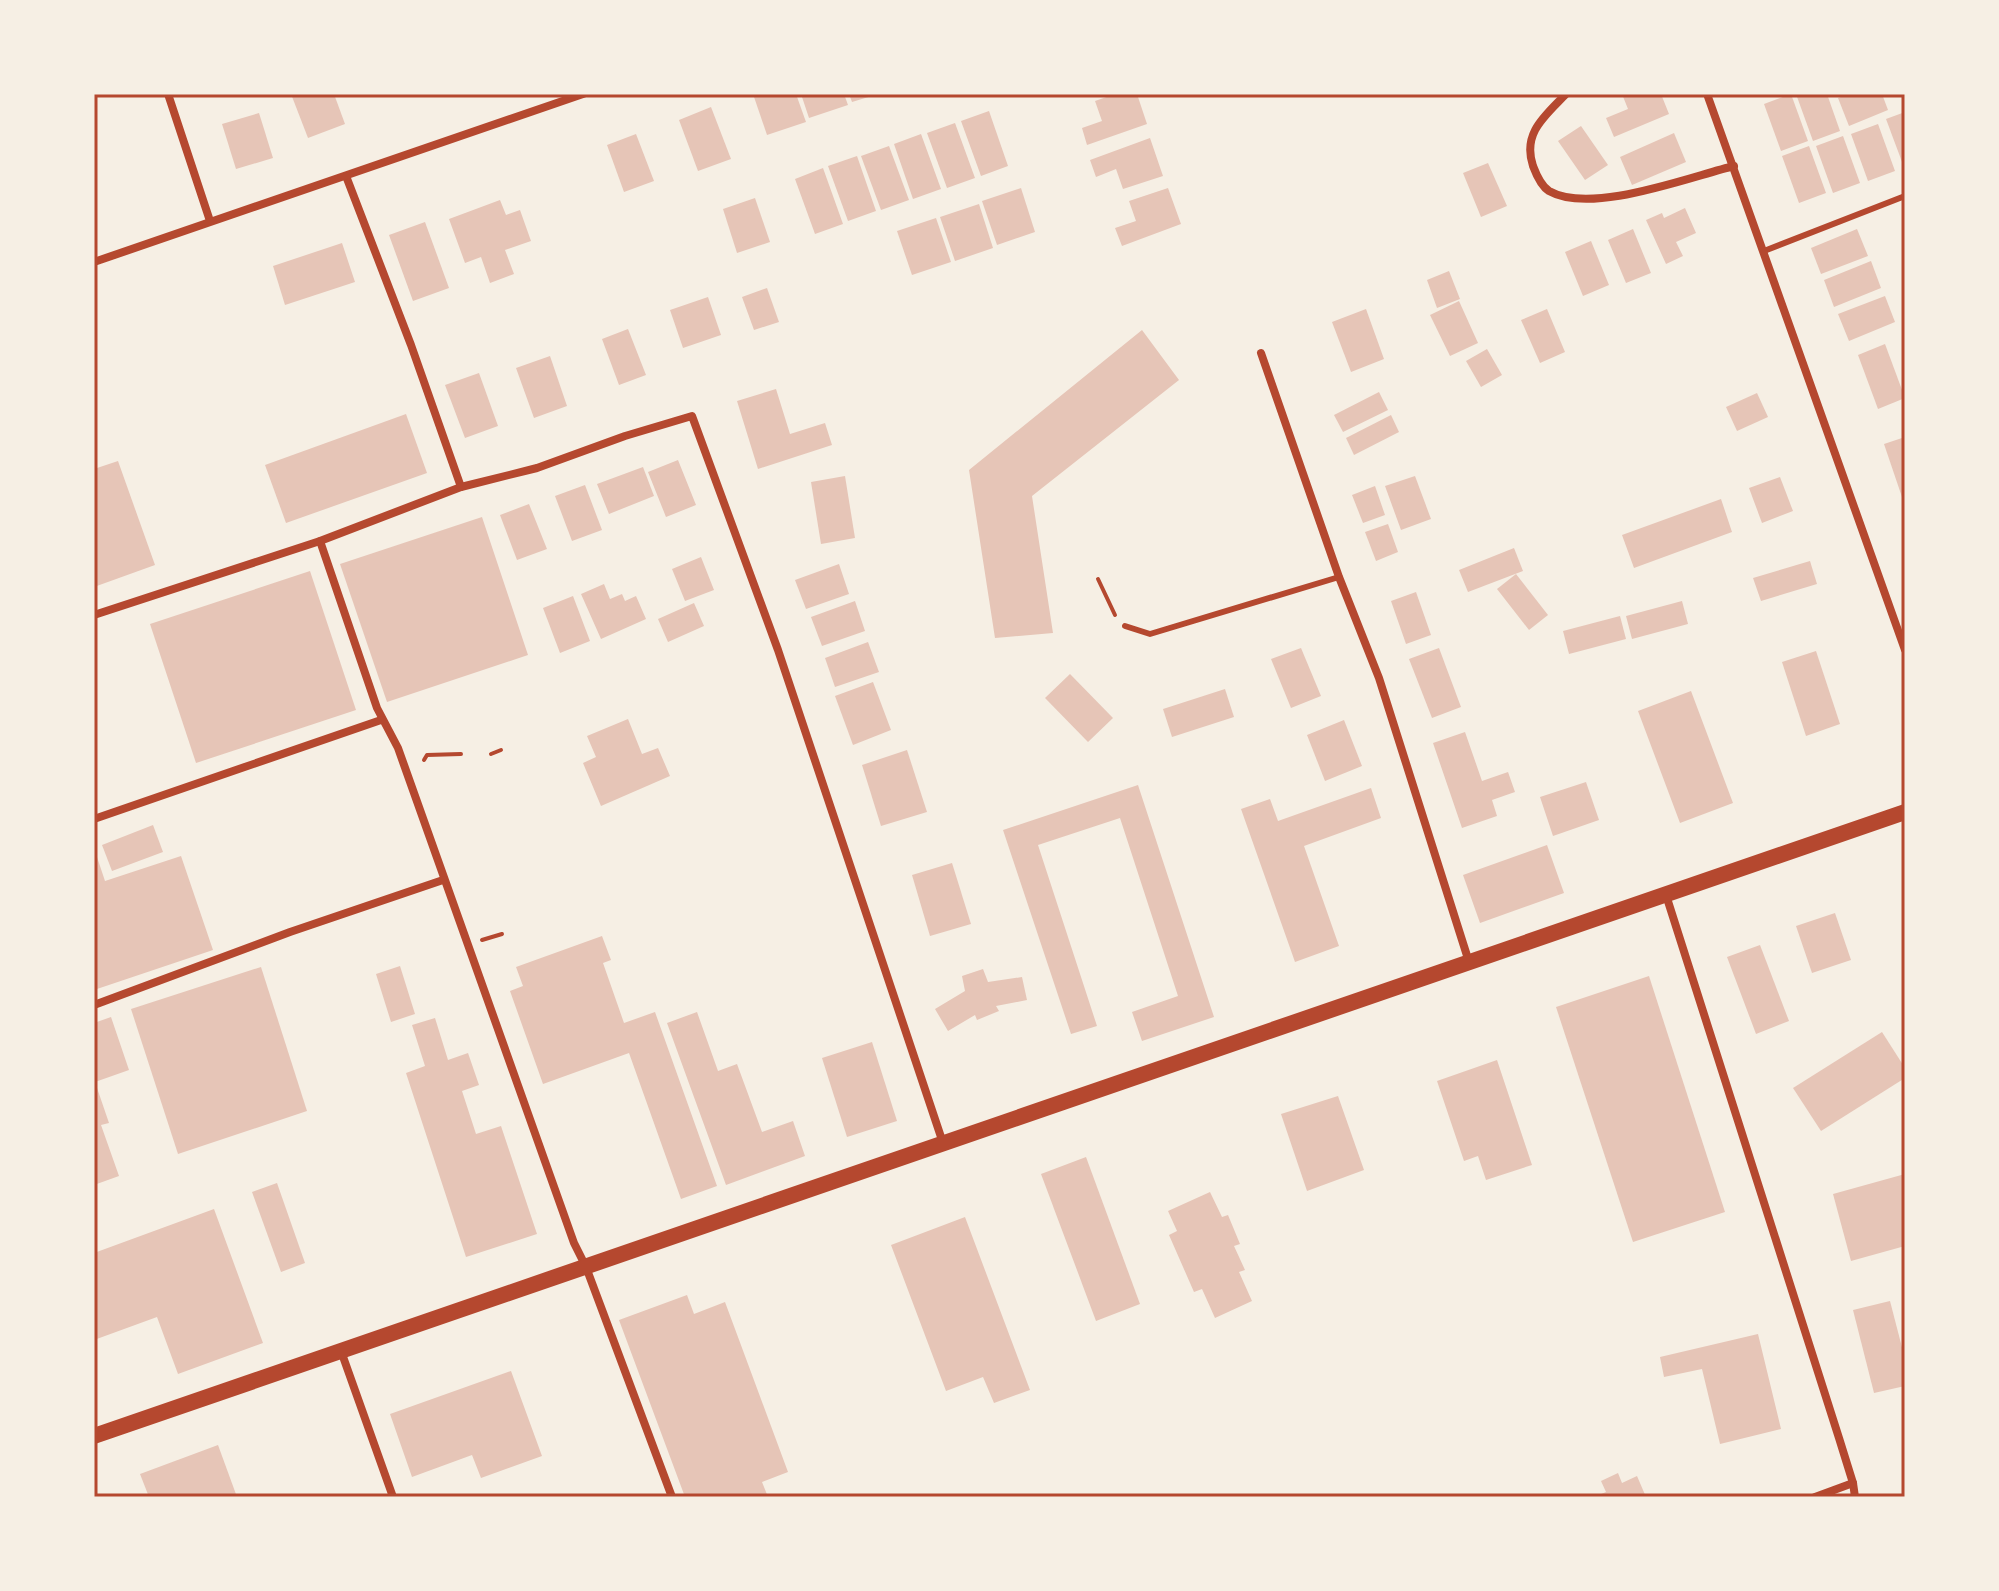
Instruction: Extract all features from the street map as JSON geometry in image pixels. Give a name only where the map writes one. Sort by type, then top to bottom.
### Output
[{"type":"main road","points":[[94,1436],[1905,812]]},
{"type":"street","points":[[168,94],[210,221]]},
{"type":"street","points":[[94,262],[583,94]]},
{"type":"street","points":[[1566,94],[1534,127],[1528,152],[1536,175],[1549,191],[1584,199],[1632,195],[1734,166]]},
{"type":"street","points":[[1707,94],[1905,650]]},
{"type":"street","points":[[346,176],[461,487]]},
{"type":"street","points":[[1261,353],[1339,577],[1379,678],[1469,962]]},
{"type":"street","points":[[94,615],[320,541],[461,487],[537,468],[692,416],[778,650],[943,1144]]},
{"type":"street","points":[[320,541],[381,720],[398,748],[574,1243],[586,1267],[672,1497]]},
{"type":"street","points":[[94,819],[381,720]]},
{"type":"street","points":[[94,1005],[290,932],[443,880]]},
{"type":"street","points":[[1666,894],[1855,1497]]},
{"type":"street","points":[[341,1351],[393,1497]]},
{"type":"street","points":[[1815,1497],[1853,1483]]},
{"type":"lane","points":[[1764,251],[1905,196]]},
{"type":"lane","points":[[1125,626],[1150,634],[1339,577]]},
{"type":"path","points":[[1098,579],[1111,611],[1125,626]]},
{"type":"path","points":[[491,754],[501,750]]},
{"type":"path","points":[[424,760],[427,755],[461,754]]},
{"type":"path","points":[[482,940],[502,934]]},
{"type":"building","points":[[291,94],[334,94],[345,124],[308,138]]},
{"type":"building","points":[[753,94],[796,94],[806,122],[767,135]]},
{"type":"building","points":[[801,94],[844,94],[848,105],[809,118]]},
{"type":"building","points":[[849,94],[875,94],[875,95],[852,102]]},
{"type":"building","points":[[1115,94],[1137,94],[1147,124],[1087,145],[1082,128],[1102,121],[1095,101]]},
{"type":"building","points":[[1622,94],[1661,94],[1669,114],[1614,137],[1606,118],[1628,109]]},
{"type":"building","points":[[1791,94],[1808,141],[1781,151],[1764,104]]},
{"type":"building","points":[[1796,94],[1827,94],[1840,131],[1813,141]]},
{"type":"building","points":[[1849,94],[1882,94],[1888,110],[1849,126],[1838,98]]},
{"type":"building","points":[[711,107],[731,159],[698,171],[679,120]]},
{"type":"building","points":[[989,111],[1008,166],[981,176],[961,121]]},
{"type":"building","points":[[1905,112],[1905,170],[1886,119]]},
{"type":"building","points":[[259,113],[273,158],[236,169],[222,124]]},
{"type":"building","points":[[955,123],[975,178],[947,188],[927,133]]},
{"type":"building","points":[[1878,124],[1895,171],[1868,181],[1851,134]]},
{"type":"building","points":[[1581,126],[1608,165],[1585,180],[1558,141]]},
{"type":"building","points":[[1674,133],[1686,162],[1632,185],[1620,157]]},
{"type":"building","points":[[636,134],[654,181],[624,192],[607,145]]},
{"type":"building","points":[[921,134],[941,189],[913,199],[894,144]]},
{"type":"building","points":[[1843,136],[1860,183],[1833,193],[1816,146]]},
{"type":"building","points":[[1150,138],[1163,176],[1123,189],[1116,169],[1096,177],[1090,160]]},
{"type":"building","points":[[889,146],[909,200],[881,210],[861,156]]},
{"type":"building","points":[[1809,146],[1826,193],[1799,203],[1782,156]]},
{"type":"building","points":[[857,156],[876,211],[848,221],[828,166]]},
{"type":"building","points":[[1488,163],[1507,206],[1481,217],[1463,173]]},
{"type":"building","points":[[823,168],[843,224],[815,234],[795,179]]},
{"type":"building","points":[[1021,188],[1035,232],[997,245],[982,201]]},
{"type":"building","points":[[1168,188],[1181,224],[1122,246],[1115,228],[1136,221],[1129,201]]},
{"type":"building","points":[[755,198],[770,242],[737,253],[723,209]]},
{"type":"building","points":[[500,200],[506,215],[520,210],[531,241],[505,250],[514,274],[490,283],[481,257],[465,263],[449,219]]},
{"type":"building","points":[[979,204],[993,248],[955,261],[940,217]]},
{"type":"building","points":[[1685,208],[1696,233],[1676,242],[1683,256],[1666,264],[1646,220],[1662,213],[1664,218]]},
{"type":"building","points":[[936,218],[951,262],[912,275],[897,231]]},
{"type":"building","points":[[425,222],[449,288],[413,301],[389,235]]},
{"type":"building","points":[[1633,229],[1651,273],[1626,283],[1608,240]]},
{"type":"building","points":[[1857,229],[1868,256],[1821,274],[1811,248]]},
{"type":"building","points":[[1591,241],[1609,285],[1583,296],[1565,252]]},
{"type":"building","points":[[342,243],[355,282],[285,305],[273,266]]},
{"type":"building","points":[[1871,261],[1881,288],[1834,307],[1824,280]]},
{"type":"building","points":[[1449,271],[1460,299],[1437,308],[1427,280]]},
{"type":"building","points":[[767,288],[779,322],[754,330],[742,297]]},
{"type":"building","points":[[1885,296],[1895,322],[1849,341],[1838,314]]},
{"type":"building","points":[[708,297],[721,335],[683,348],[670,310]]},
{"type":"building","points":[[1459,301],[1478,343],[1450,356],[1430,315]]},
{"type":"building","points":[[1366,309],[1384,359],[1351,372],[1332,322]]},
{"type":"building","points":[[1547,309],[1565,352],[1540,363],[1521,320]]},
{"type":"building","points":[[628,329],[646,375],[619,385],[602,339]]},
{"type":"building","points":[[1142,330],[1179,380],[1032,496],[1053,633],[995,638],[969,470]]},
{"type":"building","points":[[1885,344],[1905,398],[1878,409],[1858,355]]},
{"type":"building","points":[[1487,349],[1502,375],[1481,387],[1466,361]]},
{"type":"building","points":[[550,356],[567,406],[534,418],[516,368]]},
{"type":"building","points":[[479,373],[498,426],[465,438],[445,385]]},
{"type":"building","points":[[776,389],[790,434],[825,423],[832,445],[758,469],[737,401]]},
{"type":"building","points":[[1379,392],[1388,410],[1343,432],[1334,415]]},
{"type":"building","points":[[1757,393],[1768,417],[1737,431],[1726,407]]},
{"type":"building","points":[[406,414],[427,473],[286,523],[265,465]]},
{"type":"building","points":[[1391,415],[1399,432],[1354,455],[1346,438]]},
{"type":"building","points":[[1905,437],[1905,503],[1904,503],[1884,444]]},
{"type":"building","points":[[678,460],[696,505],[666,517],[648,472]]},
{"type":"building","points":[[118,461],[155,565],[94,587],[94,469]]},
{"type":"building","points":[[643,467],[654,496],[609,514],[597,484]]},
{"type":"building","points":[[845,476],[855,538],[821,544],[811,482]]},
{"type":"building","points":[[1415,476],[1431,519],[1401,530],[1385,486]]},
{"type":"building","points":[[1780,477],[1793,511],[1762,523],[1749,488]]},
{"type":"building","points":[[585,485],[602,530],[572,541],[555,496]]},
{"type":"building","points":[[1375,486],[1385,515],[1363,523],[1352,495]]},
{"type":"building","points":[[1721,499],[1732,532],[1634,568],[1622,535]]},
{"type":"building","points":[[529,504],[547,549],[517,560],[500,515]]},
{"type":"building","points":[[482,517],[528,655],[387,702],[340,564]]},
{"type":"building","points":[[1388,524],[1398,552],[1376,561],[1365,532]]},
{"type":"building","points":[[1514,548],[1523,571],[1468,592],[1459,570]]},
{"type":"building","points":[[701,557],[714,590],[685,601],[672,569]]},
{"type":"building","points":[[1810,561],[1817,584],[1761,601],[1753,578]]},
{"type":"building","points":[[839,564],[849,594],[806,609],[795,580]]},
{"type":"building","points":[[310,571],[356,710],[196,763],[150,624]]},
{"type":"building","points":[[1516,574],[1548,615],[1529,630],[1497,589]]},
{"type":"building","points":[[604,584],[610,599],[622,594],[625,601],[636,596],[646,619],[601,639],[581,594]]},
{"type":"building","points":[[1416,592],[1431,635],[1406,644],[1391,601]]},
{"type":"building","points":[[573,596],[590,641],[560,653],[543,608]]},
{"type":"building","points":[[855,601],[865,631],[822,646],[811,617]]},
{"type":"building","points":[[1682,601],[1688,624],[1632,639],[1626,616]]},
{"type":"building","points":[[694,603],[704,626],[668,642],[658,619]]},
{"type":"building","points":[[1620,616],[1626,639],[1569,654],[1563,631]]},
{"type":"building","points":[[868,642],[879,672],[835,687],[825,658]]},
{"type":"building","points":[[1301,648],[1321,696],[1291,708],[1271,659]]},
{"type":"building","points":[[1439,648],[1461,707],[1432,718],[1409,659]]},
{"type":"building","points":[[1816,651],[1840,724],[1806,736],[1782,662]]},
{"type":"building","points":[[1070,674],[1113,718],[1088,742],[1045,698]]},
{"type":"building","points":[[873,682],[891,730],[853,745],[835,696]]},
{"type":"building","points":[[1225,689],[1234,717],[1172,737],[1163,709]]},
{"type":"building","points":[[1691,691],[1733,803],[1680,823],[1638,711]]},
{"type":"building","points":[[628,719],[642,754],[658,748],[670,776],[601,806],[583,763],[596,757],[587,736]]},
{"type":"building","points":[[1344,720],[1362,766],[1325,781],[1307,735]]},
{"type":"building","points":[[1465,732],[1482,781],[1508,772],[1515,792],[1492,800],[1497,816],[1462,828],[1433,743]]},
{"type":"building","points":[[907,750],[927,812],[881,826],[862,765]]},
{"type":"building","points":[[1586,782],[1599,820],[1553,836],[1540,797]]},
{"type":"building","points":[[1138,785],[1214,1017],[1142,1041],[1132,1012],[1178,996],[1120,818],[1038,845],[1097,1026],[1071,1034],[1003,830]]},
{"type":"building","points":[[1371,788],[1381,818],[1304,846],[1339,946],[1295,962],[1241,809],[1270,799],[1278,821]]},
{"type":"building","points":[[153,825],[163,852],[112,871],[102,845]]},
{"type":"building","points":[[1547,845],[1564,893],[1480,923],[1463,875]]},
{"type":"building","points":[[94,848],[105,881],[181,856],[213,950],[94,990]]},
{"type":"building","points":[[952,863],[971,924],[930,936],[912,875]]},
{"type":"building","points":[[1835,913],[1851,960],[1812,973],[1796,926]]},
{"type":"building","points":[[602,936],[611,960],[603,963],[624,1023],[655,1012],[717,1186],[681,1199],[629,1053],[543,1084],[510,991],[523,986],[516,967]]},
{"type":"building","points":[[1760,945],[1789,1021],[1756,1034],[1727,957]]},
{"type":"building","points":[[400,966],[415,1014],[391,1022],[376,974]]},
{"type":"building","points":[[261,967],[307,1111],[178,1154],[131,1009]]},
{"type":"building","points":[[983,969],[988,982],[1022,977],[1027,1000],[996,1006],[999,1011],[977,1020],[975,1015],[948,1031],[935,1009],[965,991],[962,976]]},
{"type":"building","points":[[1649,976],[1725,1212],[1633,1242],[1556,1007]]},
{"type":"building","points":[[697,1012],[718,1071],[737,1064],[762,1132],[793,1121],[805,1156],[726,1185],[667,1023]]},
{"type":"building","points":[[111,1017],[129,1070],[95,1082],[109,1123],[101,1125],[119,1176],[94,1185],[94,1023]]},
{"type":"building","points":[[435,1018],[448,1060],[468,1053],[479,1085],[462,1091],[476,1134],[501,1126],[537,1234],[466,1257],[406,1073],[425,1066],[412,1025]]},
{"type":"building","points":[[1882,1032],[1905,1068],[1905,1078],[1821,1131],[1793,1088]]},
{"type":"building","points":[[872,1042],[897,1121],[847,1137],[822,1058]]},
{"type":"building","points":[[1497,1060],[1532,1165],[1486,1180],[1478,1156],[1464,1161],[1437,1081]]},
{"type":"building","points":[[1338,1096],[1364,1170],[1307,1191],[1281,1114]]},
{"type":"building","points":[[1086,1157],[1140,1304],[1096,1321],[1041,1174]]},
{"type":"building","points":[[1905,1174],[1905,1246],[1851,1261],[1833,1194]]},
{"type":"building","points":[[277,1183],[305,1263],[281,1272],[252,1192]]},
{"type":"building","points":[[1210,1192],[1222,1217],[1228,1215],[1240,1244],[1234,1246],[1245,1270],[1239,1272],[1252,1301],[1215,1318],[1202,1289],[1194,1292],[1169,1235],[1177,1231],[1168,1211]]},
{"type":"building","points":[[214,1209],[263,1343],[178,1374],[157,1317],[94,1340],[94,1253]]},
{"type":"building","points":[[965,1217],[1030,1390],[994,1403],[983,1377],[946,1391],[891,1245]]},
{"type":"building","points":[[687,1295],[694,1314],[725,1302],[788,1472],[762,1482],[768,1497],[685,1497],[619,1320]]},
{"type":"building","points":[[1890,1301],[1905,1359],[1905,1386],[1874,1393],[1853,1310]]},
{"type":"building","points":[[1758,1334],[1781,1429],[1720,1444],[1702,1369],[1664,1377],[1660,1357]]},
{"type":"building","points":[[511,1371],[542,1456],[481,1478],[472,1455],[412,1477],[390,1414]]},
{"type":"building","points":[[218,1445],[237,1497],[149,1497],[140,1474]]},
{"type":"building","points":[[1618,1473],[1622,1483],[1637,1476],[1646,1497],[1594,1497],[1606,1492],[1601,1481]]}]
